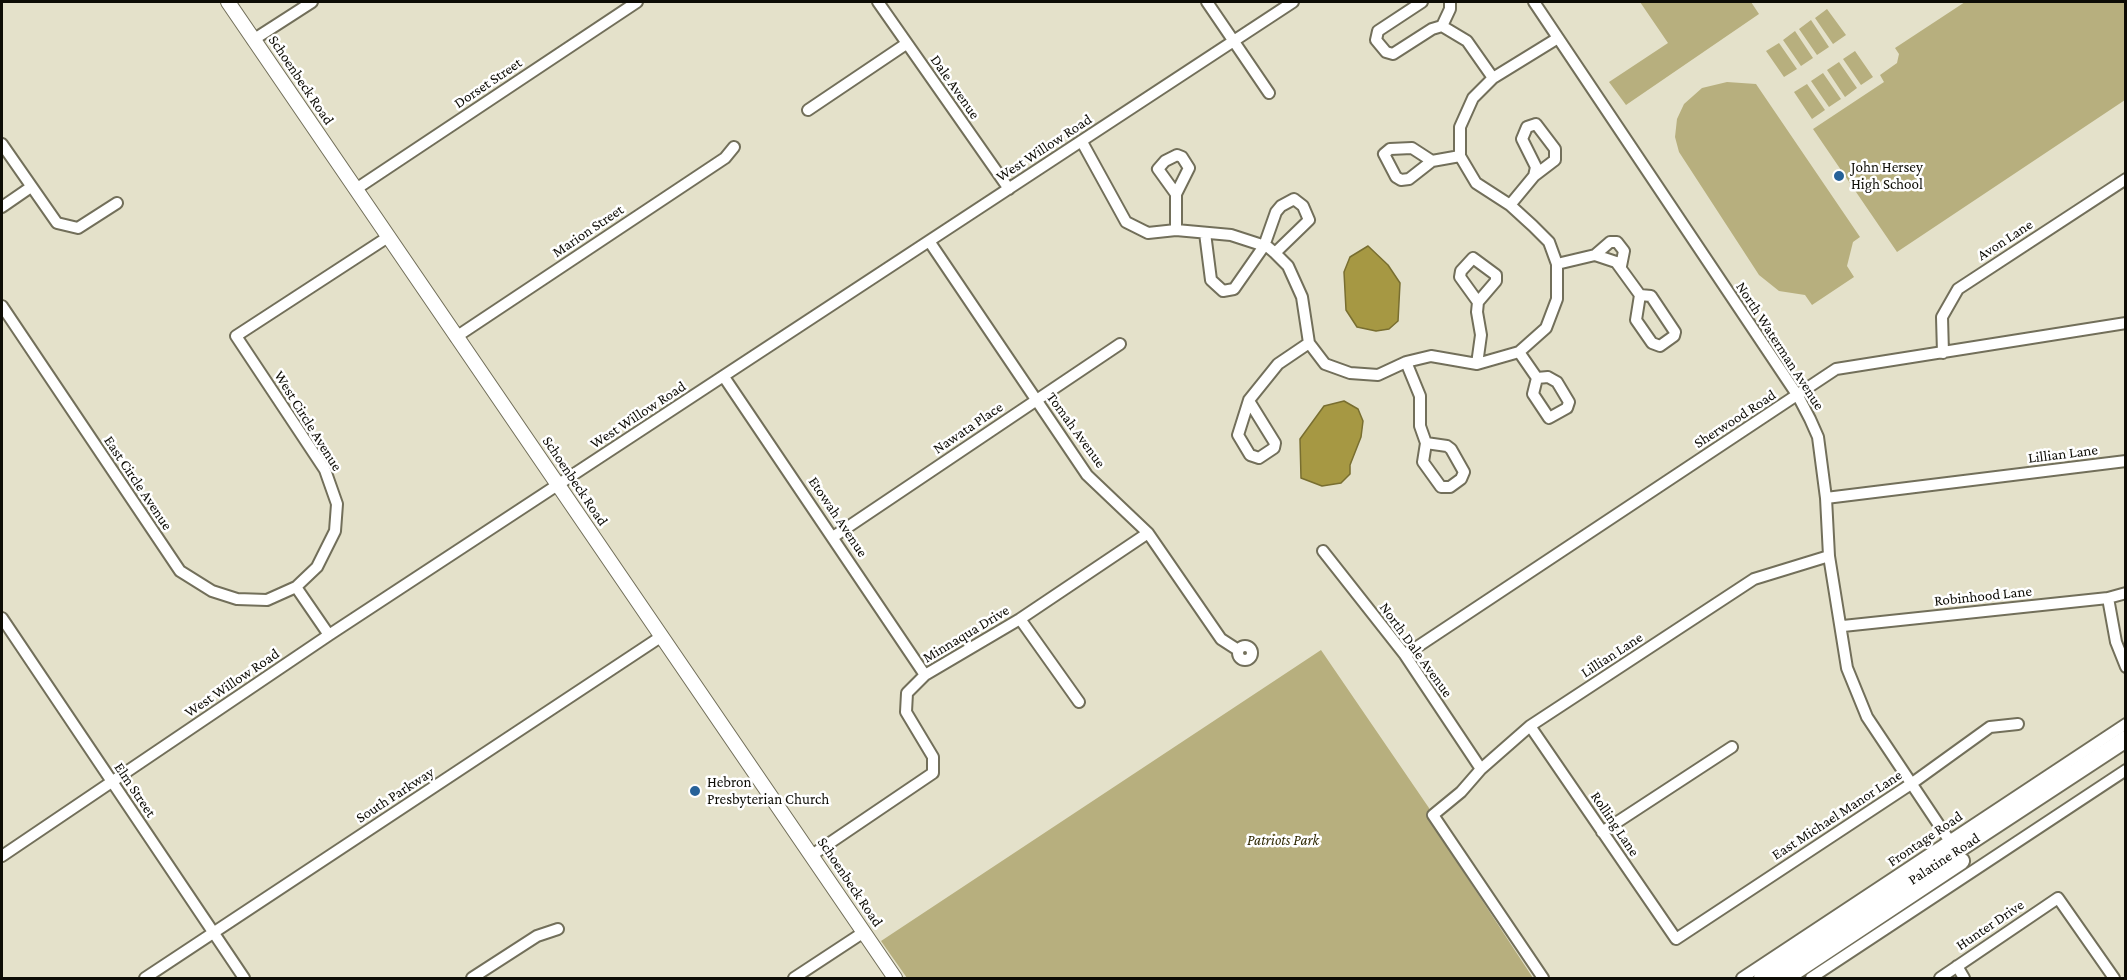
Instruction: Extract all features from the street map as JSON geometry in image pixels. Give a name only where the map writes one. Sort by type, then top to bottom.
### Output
[{"type":"highway","name":"Palatine Road","points":[[1762,978],[2126,740]]},
{"type":"highway","name":"Palatine Road","points":[[1785,978],[2126,753]]},
{"type":"main road","name":"Schoenbeck Road","points":[[228,2],[895,978]]},
{"type":"street","points":[[253,40],[312,2]]},
{"type":"street","name":"Dorset Street","points":[[356,189],[637,2]]},
{"type":"street","name":"Dale Avenue","points":[[878,2],[1009,189]]},
{"type":"street","points":[[1207,2],[1269,93]]},
{"type":"street","name":"West Willow Road","points":[[2,856],[329,635],[1293,2]]},
{"type":"street","points":[[1422,2],[1378,31],[1376,40],[1388,54],[1398,51],[1423,34],[1442,26],[1450,9],[1450,2]]},
{"type":"street","name":"North Waterman Avenue","points":[[1534,2],[1798,396],[1818,437],[1826,498],[1829,556],[1843,626],[1847,668],[1867,717],[1949,840]]},
{"type":"street","points":[[1442,26],[1467,41],[1492,78]]},
{"type":"street","points":[[1082,142],[1126,222],[1148,232],[1176,230],[1231,235],[1263,246],[1275,253],[1288,266],[1302,297],[1309,344],[1325,364],[1350,373],[1378,375],[1406,362],[1431,356],[1477,364],[1519,352],[1546,328],[1557,299],[1557,264],[1549,242],[1510,205],[1476,183],[1460,156],[1460,127],[1473,98],[1492,78],[1558,38]]},
{"type":"street","points":[[808,110],[906,44]]},
{"type":"street","points":[[1510,205],[1534,176],[1555,160],[1555,149],[1536,124],[1527,127],[1521,139],[1536,167],[1534,176]]},
{"type":"street","points":[[2,144],[57,223],[78,228],[117,203]]},
{"type":"street","name":"Marion Street","points":[[456,337],[725,158],[734,147]]},
{"type":"street","points":[[1432,161],[1460,156]]},
{"type":"street","name":"Avon Lane","points":[[1943,353],[1942,316],[1958,289],[2126,179]]},
{"type":"street","points":[[2,207],[31,187]]},
{"type":"street","points":[[1176,194],[1176,230]]},
{"type":"street","points":[[1205,233],[1211,280],[1222,291],[1234,289],[1263,246],[1271,223],[1281,206],[1294,199],[1299,201],[1309,220],[1275,253]]},
{"type":"street","name":"West Circle Avenue","points":[[296,587],[317,567],[335,531],[337,504],[325,470],[236,336],[388,237]]},
{"type":"street","name":"Tomah Avenue","points":[[929,241],[1088,475],[1148,533],[1221,639],[1238,650]]},
{"type":"street","points":[[1557,264],[1595,255],[1610,242],[1617,242],[1624,251],[1621,266]]},
{"type":"street","points":[[1595,255],[1621,266],[1640,295],[1636,320],[1652,343],[1660,346],[1674,336],[1675,332],[1651,296],[1640,295]]},
{"type":"street","points":[[1477,364],[1481,334],[1477,312],[1478,302]]},
{"type":"street","name":"East Circle Avenue","points":[[2,306],[180,571],[212,591],[237,599],[267,600],[296,587]]},
{"type":"street","name":"Sherwood Road","points":[[1405,655],[1836,369],[2126,323]]},
{"type":"street","name":"Nawata Place","points":[[833,537],[1120,344]]},
{"type":"street","points":[[1249,402],[1275,443],[1274,448],[1259,458],[1250,455],[1238,435],[1249,402],[1254,391],[1278,363],[1309,344]]},
{"type":"street","points":[[1519,352],[1537,378]]},
{"type":"street","points":[[1406,362],[1420,396],[1420,426],[1426,442],[1423,462],[1438,485],[1445,488],[1461,479],[1464,472],[1451,449],[1426,442]]},
{"type":"street","name":"Etowah Avenue","points":[[724,377],[925,675]]},
{"type":"street","name":"Lillian Lane","points":[[1826,498],[2126,460]]},
{"type":"street","name":"Minnaqua Drive","points":[[812,855],[933,774],[933,757],[906,712],[907,693],[925,675],[1020,619],[1148,533]]},
{"type":"street","name":"North Dale Avenue","points":[[1323,550],[1405,655],[1481,769]]},
{"type":"street","name":"Lillian Lane","points":[[1543,978],[1433,815],[1461,792],[1481,769],[1530,726],[1754,579],[1829,556]]},
{"type":"street","points":[[296,587],[329,635]]},
{"type":"street","name":"Robinhood Lane","points":[[1843,626],[2108,598],[2126,593]]},
{"type":"street","points":[[2108,598],[2116,642],[2126,668]]},
{"type":"street","name":"Elm Street","points":[[2,618],[244,978]]},
{"type":"street","points":[[1020,619],[1079,702]]},
{"type":"street","name":"South Parkway","points":[[146,978],[662,636]]},
{"type":"street","name":"East Michael Manor Lane","points":[[1676,939],[1911,784],[1990,728],[2018,724]]},
{"type":"street","name":"Frontage Road","points":[[1742,978],[2126,724]]},
{"type":"street","name":"Rolling Lane","points":[[1530,726],[1676,939]]},
{"type":"street","points":[[1602,832],[1732,747]]},
{"type":"street","points":[[1810,978],[2126,770]]},
{"type":"street","name":"Hunter Drive","points":[[1940,978],[2058,898],[2114,978]]},
{"type":"street","points":[[472,978],[537,936],[558,929]]},
{"type":"street","points":[[794,978],[864,932]]},
{"type":"street","points":[[1956,966],[1964,978]]},
{"type":"green space","points":[[1640,2],[1751,2],[1759,14],[1626,105],[1609,82],[1668,43]]},
{"type":"green space","points":[[1965,2],[2125,2],[2125,100],[1897,252],[1813,129],[1884,82],[1880,75],[1897,63],[1899,54],[1895,48]]},
{"type":"green space","points":[[1827,9],[1846,35],[1833,44],[1815,18]]},
{"type":"green space","points":[[1811,20],[1829,47],[1817,55],[1799,29]]},
{"type":"green space","points":[[1795,31],[1813,58],[1801,66],[1783,40]]},
{"type":"green space","points":[[1779,43],[1797,69],[1784,77],[1766,51]]},
{"type":"green space","points":[[1855,51],[1873,77],[1861,85],[1843,59]]},
{"type":"green space","points":[[1839,62],[1857,88],[1845,97],[1827,70]]},
{"type":"green space","points":[[1823,73],[1841,99],[1829,107],[1811,81]]},
{"type":"green space","points":[[1727,82],[1756,84],[1860,237],[1853,242],[1847,266],[1854,277],[1812,305],[1805,295],[1779,291],[1759,275],[1679,152],[1675,137],[1677,119],[1684,104],[1702,88]]},
{"type":"green space","points":[[1807,84],[1825,110],[1812,119],[1794,92]]},
{"type":"green space","name":"Patriots Park","points":[[1321,650],[1429,808],[1434,827],[1533,978],[907,978],[881,941]]},
{"type":"shaded area","points":[[1368,246],[1388,265],[1400,283],[1398,321],[1389,329],[1376,331],[1357,327],[1346,310],[1344,272],[1350,257]]},
{"type":"shaded area","points":[[1344,401],[1358,409],[1363,421],[1361,437],[1350,465],[1350,474],[1341,483],[1322,486],[1301,478],[1300,439],[1324,406]]},
{"type":"place","name":"John Hersey High School","points":[[1839,176]]},
{"type":"place","name":"Hebron Presbyterian Church","points":[[695,791]]}]
